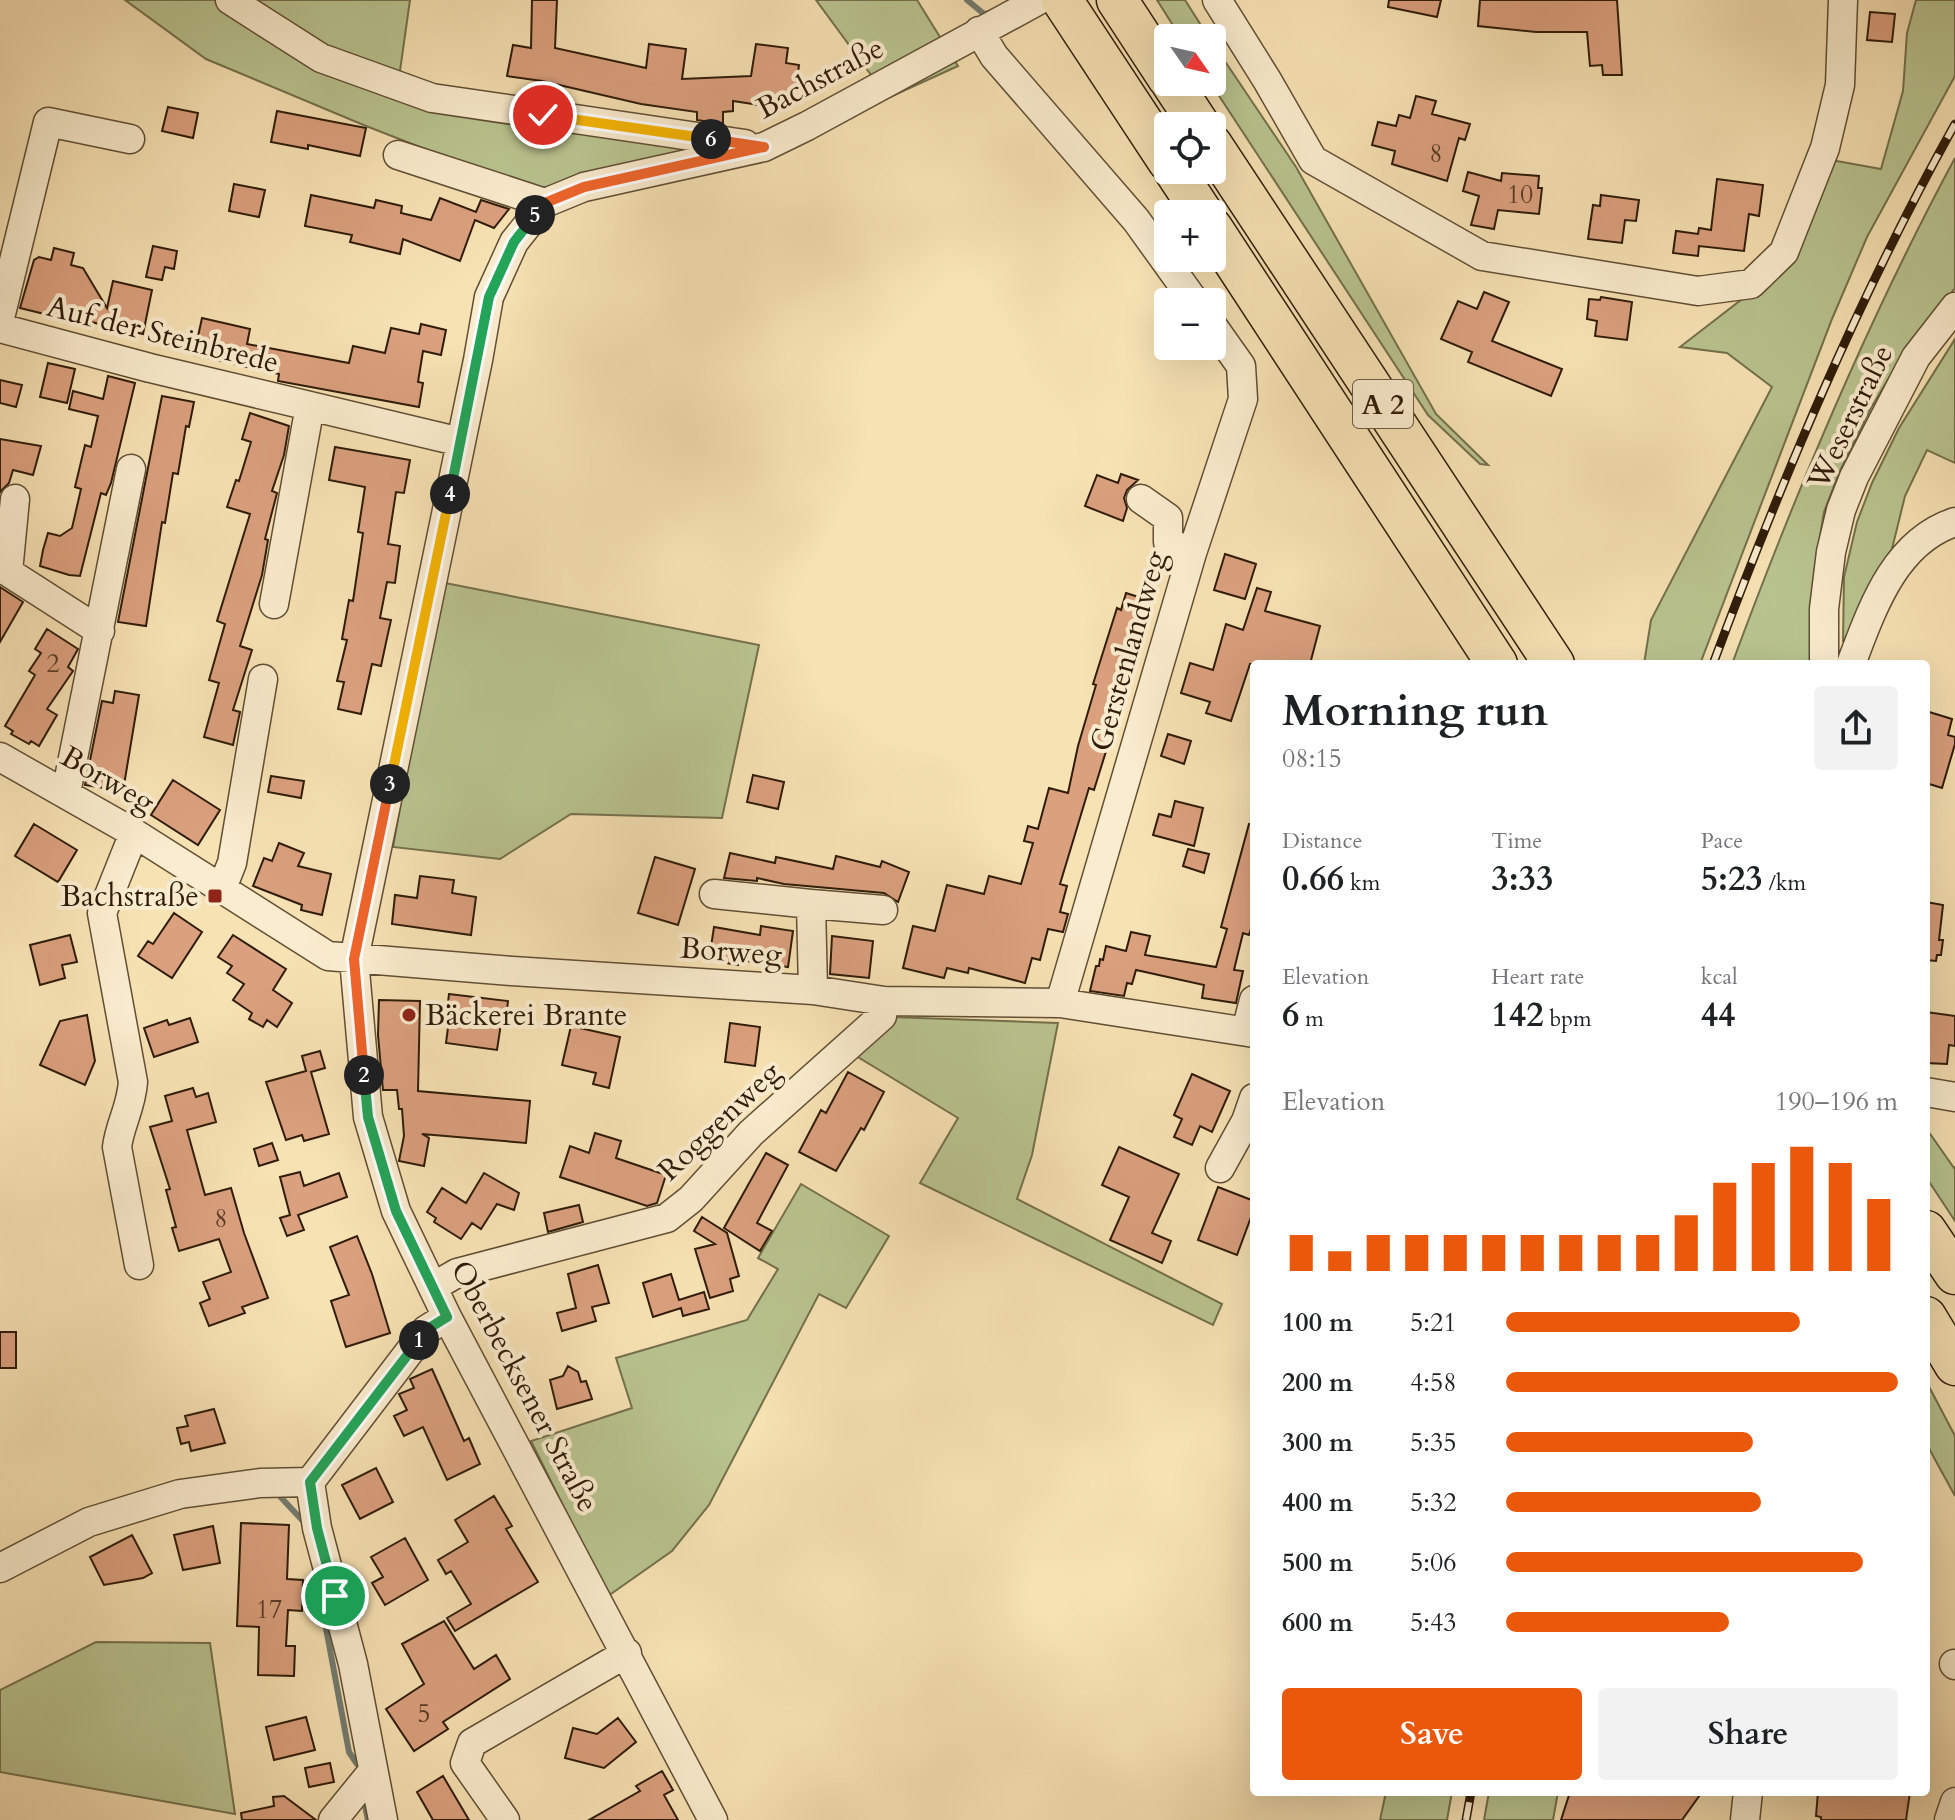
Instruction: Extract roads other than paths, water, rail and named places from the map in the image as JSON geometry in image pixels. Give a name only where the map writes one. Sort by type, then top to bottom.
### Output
[{"type":"highway","points":[[1062,0],[1154,140]]},
{"type":"highway","points":[[1121,7],[1154,57]]},
{"type":"highway","name":"A 2","points":[[1226,166],[1551,660]]},
{"type":"highway","name":"A 2","points":[[1226,249],[1494,660]]},
{"type":"highway","points":[[1930,1237],[1955,1274]]},
{"type":"highway","points":[[1930,1324],[1955,1365]]},
{"type":"street","points":[[230,0],[321,58],[432,98],[764,147]]},
{"type":"street","name":"Bachstraße","points":[[354,959],[489,297],[514,242],[545,203],[584,187],[764,147],[1039,0]]},
{"type":"street","points":[[1217,0],[1313,160],[1482,256],[1698,291],[1751,284],[1784,252],[1825,148],[1840,85],[1843,0]]},
{"type":"street","points":[[979,31],[994,56],[1136,220],[1185,288]]},
{"type":"street","name":"Auf der Steinbrede","points":[[0,318],[48,122],[130,139]]},
{"type":"street","points":[[398,155],[545,203]]},
{"type":"street","name":"Weserstraße","points":[[1824,660],[1824,609],[1831,552],[1841,510],[1854,477],[1916,357],[1955,307]]},
{"type":"street","name":"Auf der Steinbrede","points":[[0,328],[461,442]]},
{"type":"street","name":"Gerstenlandweg","points":[[1060,1003],[1192,553],[1243,399],[1241,366],[1226,345]]},
{"type":"street","name":"Auf der Steinbrede","points":[[274,604],[310,406]]},
{"type":"street","points":[[66,793],[131,469]]},
{"type":"street","points":[[15,499],[8,572],[100,631]]},
{"type":"street","points":[[1141,499],[1168,518],[1168,542],[1192,553]]},
{"type":"street","points":[[1853,660],[1890,576],[1915,544],[1939,527],[1955,522]]},
{"type":"street","points":[[222,888],[232,863],[263,679]]},
{"type":"street","name":"Borweg","points":[[0,757],[134,833],[328,956],[813,990],[884,1001],[1060,1003],[1250,1032]]},
{"type":"street","points":[[134,833],[102,913],[133,1082],[131,1104],[118,1135],[117,1147],[139,1265]]},
{"type":"street","points":[[714,894],[883,910]]},
{"type":"street","points":[[811,904],[813,990]]},
{"type":"street","name":"Oberbecksener Straße","points":[[354,959],[368,1117],[396,1211],[447,1317],[713,1820]]},
{"type":"street","name":"Roggenweg","points":[[433,1287],[457,1273],[667,1218],[691,1199],[751,1133],[882,1016],[884,1001]]},
{"type":"street","points":[[1930,1093],[1955,1097]]},
{"type":"street","points":[[1220,1168],[1250,1110]]},
{"type":"street","points":[[383,1820],[353,1664],[317,1528],[310,1482],[426,1330],[447,1317]]},
{"type":"street","points":[[0,1568],[89,1522],[180,1494],[260,1483],[310,1482]]},
{"type":"street","points":[[505,1820],[465,1763],[472,1743],[627,1653]]},
{"type":"street","points":[[333,1820],[372,1772]]},
{"type":"street","points":[[1745,1820],[1748,1796]]},
{"type":"street","points":[[1949,1820],[1955,1802]]},
{"type":"waterway","points":[[967,0],[984,14],[990,13]]},
{"type":"waterway","points":[[275,1491],[302,1520]]},
{"type":"waterway","points":[[318,1585],[349,1752],[357,1764]]},
{"type":"waterway","points":[[364,1801],[368,1820]]},
{"type":"railway","points":[[1715,660],[1766,526],[1854,322],[1955,124]]},
{"type":"railway","points":[[1466,1820],[1470,1796]]},
{"type":"place","name":"Bachstraße","points":[[215,896]]},
{"type":"place","name":"Bäckerei Brante","points":[[409,1015]]}]
